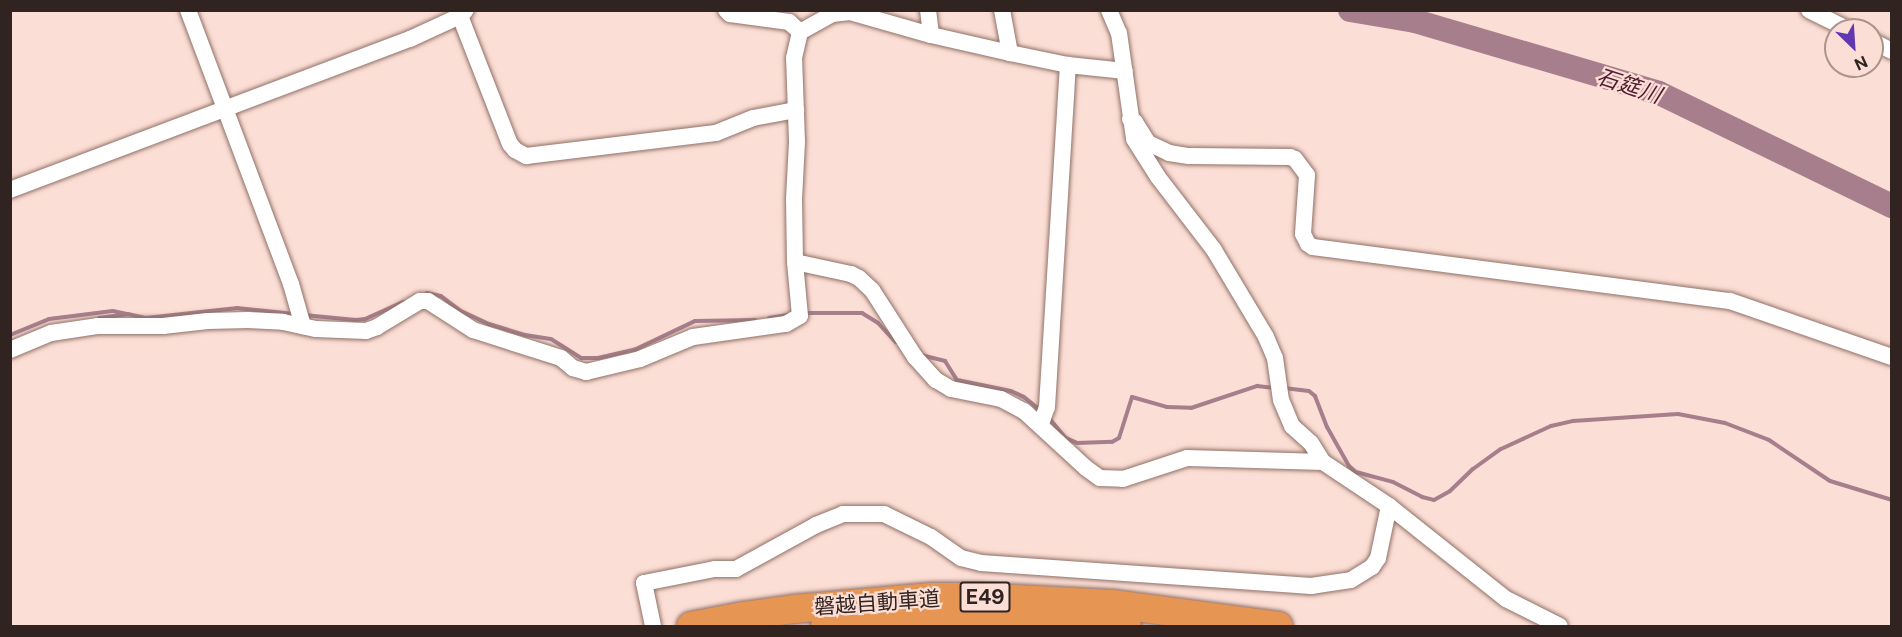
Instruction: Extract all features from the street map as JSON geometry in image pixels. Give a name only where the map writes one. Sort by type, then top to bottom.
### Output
[{"type":"highway","name":"磐越自動車道","points":[[691,627],[794,609],[931,597],[978,597],[1123,605],[1279,627]]},
{"type":"highway","name":"磐越自動車道","points":[[825,627],[945,618],[1064,621],[1127,627]]},
{"type":"street","points":[[188,10],[291,284],[303,326]]},
{"type":"street","points":[[726,10],[730,14],[782,20],[795,26],[801,32]]},
{"type":"street","points":[[928,10],[931,35]]},
{"type":"street","points":[[1002,10],[1010,53]]},
{"type":"street","points":[[1109,10],[1119,33],[1134,139],[1147,162],[1214,250],[1266,337],[1275,358],[1281,400],[1292,426],[1311,443],[1323,462],[1389,506],[1506,600],[1560,627]]},
{"type":"street","points":[[1809,10],[1825,18]]},
{"type":"street","points":[[10,350],[51,333],[98,326],[163,326],[208,321],[248,320],[366,331],[377,327],[420,301],[428,301],[473,330],[561,357],[573,368],[586,372],[640,359],[693,337],[786,324],[800,316],[795,262],[794,58],[801,32],[844,11],[931,35],[1010,53],[1068,65],[1125,71]]},
{"type":"street","points":[[10,190],[410,39],[463,13],[510,144],[526,156],[716,133],[753,118],[796,111]]},
{"type":"street","points":[[1041,424],[1047,407],[1068,65]]},
{"type":"street","points":[[1130,119],[1135,122],[1148,144],[1169,153],[1189,156],[1290,157],[1295,159],[1307,175],[1303,230],[1308,244],[1313,247],[1730,301],[1892,357]]},
{"type":"street","points":[[795,262],[851,274],[859,278],[872,290],[915,357],[936,380],[951,389],[1002,399],[1041,424],[1086,468],[1107,479],[1124,479],[1187,458],[1323,462]]},
{"type":"street","points":[[653,627],[644,583],[715,569],[736,569],[830,518],[857,512],[884,514],[902,521],[969,561],[1311,586],[1352,580],[1372,567],[1378,558],[1389,506]]},
{"type":"waterway","name":"石筵川","points":[[1350,10],[1415,21],[1659,93],[1892,206]]},
{"type":"waterway","points":[[427,293],[441,296],[461,311],[489,324],[525,335],[551,339],[581,358],[598,358],[636,349],[695,321],[755,320]]},
{"type":"waterway","points":[[304,315],[365,319],[403,302]]},
{"type":"waterway","points":[[99,318],[128,314],[146,318],[237,308],[294,314]]},
{"type":"waterway","points":[[10,335],[49,319],[113,311],[127,314]]},
{"type":"waterway","points":[[804,313],[862,313],[878,323],[896,342]]},
{"type":"waterway","points":[[769,318],[788,315]]},
{"type":"waterway","points":[[921,355],[945,361],[957,380],[1011,391],[1024,397],[1041,411]]},
{"type":"waterway","points":[[1049,418],[1066,438],[1077,443],[1112,442],[1119,438],[1132,397],[1167,407],[1191,408],[1257,386],[1273,388]]},
{"type":"waterway","points":[[1284,388],[1309,391],[1315,396],[1327,427],[1349,466],[1356,472],[1393,482],[1422,497],[1434,500],[1450,491],[1473,469],[1501,449],[1551,426],[1573,421],[1678,414],[1725,423],[1769,440],[1830,481],[1892,500]]}]
